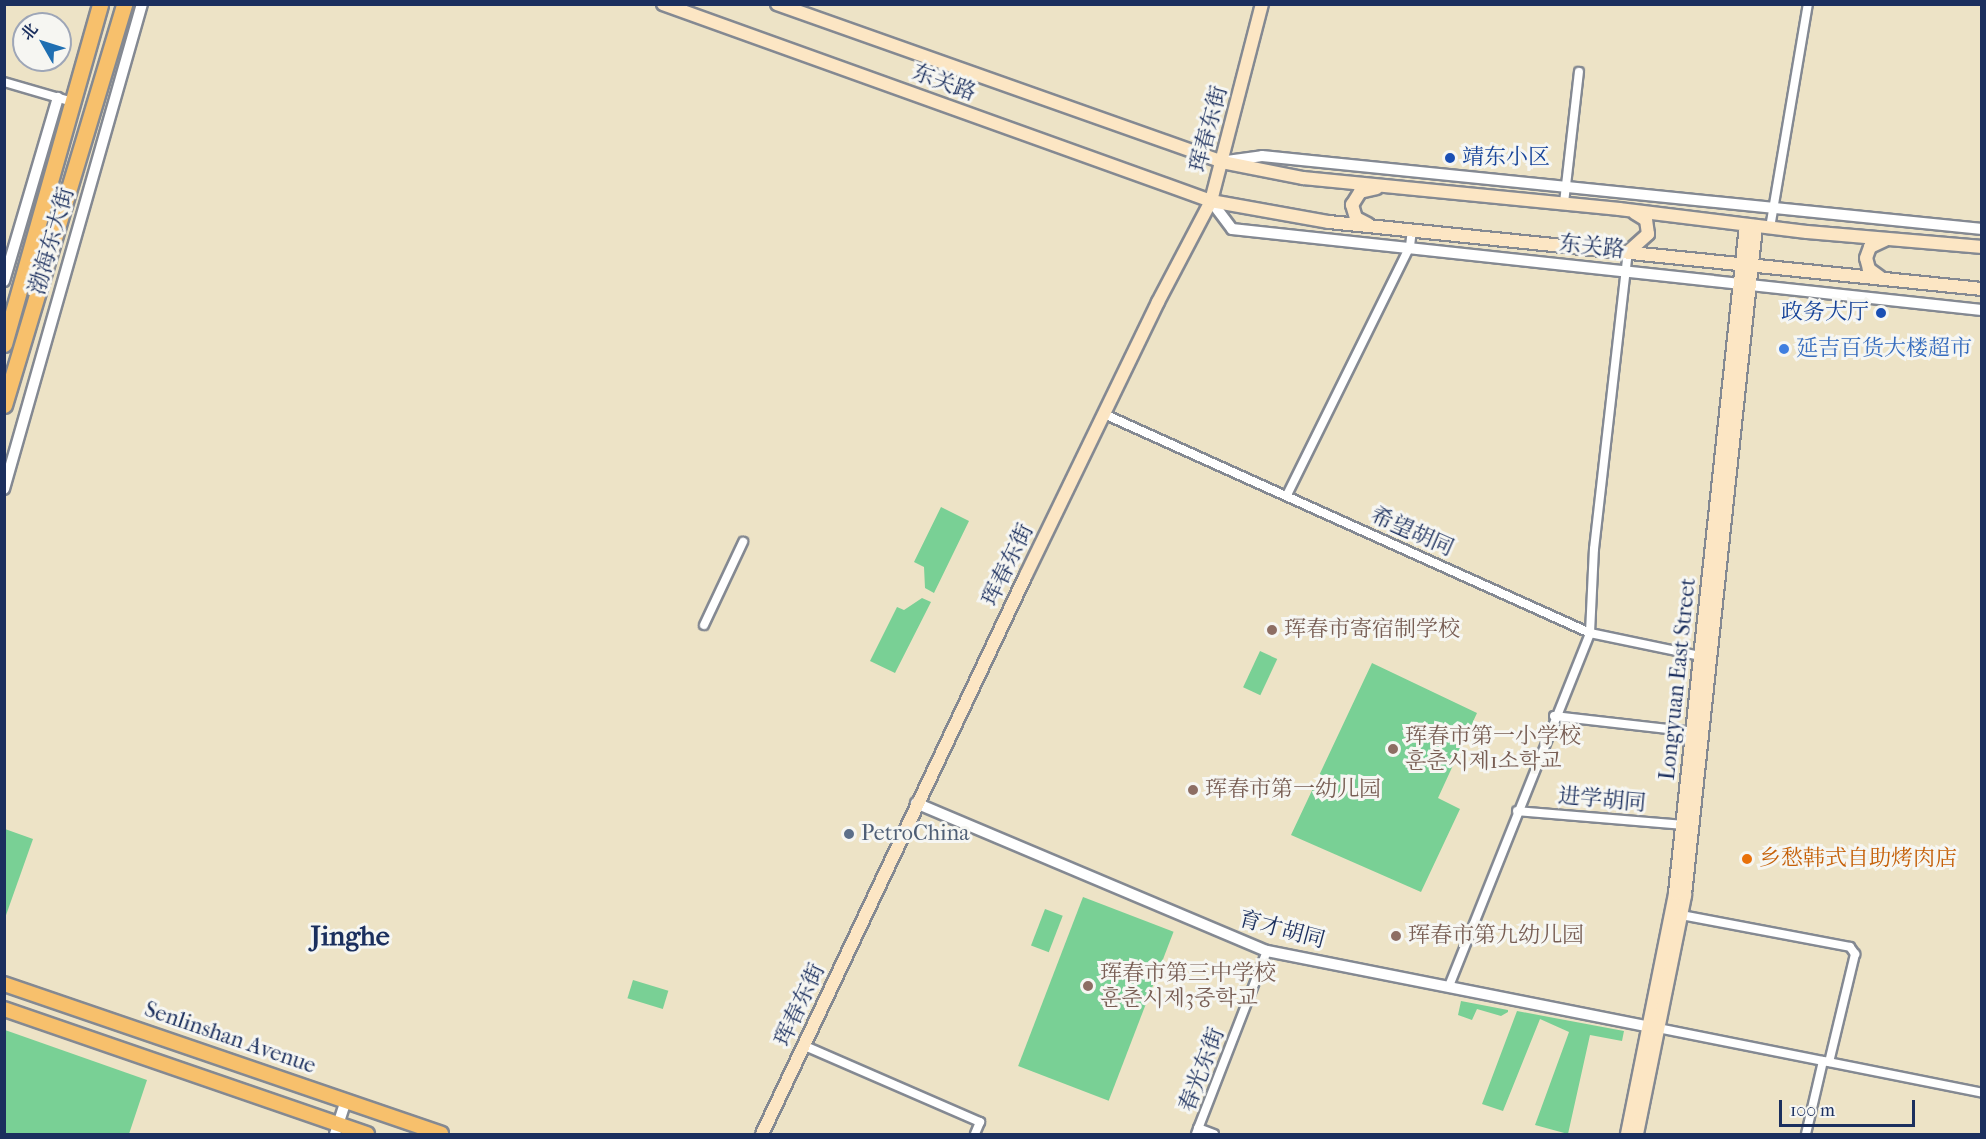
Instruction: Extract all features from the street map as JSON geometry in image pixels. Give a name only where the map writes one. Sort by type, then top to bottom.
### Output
[{"type":"highway","name":"渤海东大街","points":[[4,344],[65,100],[100,4]]},
{"type":"highway","name":"渤海东大街","points":[[4,405],[124,4]]},
{"type":"main road","name":"东关路","points":[[663,4],[1211,201],[1302,218],[1379,227],[1982,289]]},
{"type":"main road","name":"东关路","points":[[777,4],[1222,162],[1303,177],[1619,208],[1770,228],[1982,247]]},
{"type":"main road","name":"珲春东街","points":[[762,1134],[805,1046],[916,803],[1104,414],[1211,201],[1262,4]]},
{"type":"main road","points":[[1379,227],[1356,218],[1352,205],[1360,192],[1390,186]]},
{"type":"main road","points":[[1619,208],[1639,214],[1648,225],[1646,239],[1628,252]]},
{"type":"main road","name":"Longyuan East Street","points":[[1637,1134],[1654,1027],[1676,914],[1708,657],[1751,225]]},
{"type":"main road","points":[[1888,279],[1869,269],[1867,252],[1880,240],[1898,238]]},
{"type":"main road","name":"Longyuan East Street","points":[[1676,914],[1694,732],[1708,657]]},
{"type":"main road","name":"Senlinshan Avenue","points":[[4,984],[441,1134]]},
{"type":"main road","name":"Senlinshan Avenue","points":[[4,1009],[336,1129],[367,1134]]},
{"type":"main road","name":"Longyuan East Street","points":[[1627,1134],[1654,1027]]},
{"type":"street","name":"渤海东大街","points":[[4,489],[142,4]]},
{"type":"street","points":[[1770,228],[1808,4]]},
{"type":"street","points":[[1564,203],[1579,72]]},
{"type":"street","points":[[4,82],[65,100]]},
{"type":"street","name":"渤海东大街","points":[[4,281],[65,100]]},
{"type":"street","name":"东关路","points":[[1222,162],[1262,156],[1982,229]]},
{"type":"street","name":"东关路","points":[[1211,201],[1232,229],[1982,310]]},
{"type":"street","points":[[1287,495],[1408,248],[1412,230]]},
{"type":"street","points":[[1449,986],[1554,716],[1590,633],[1594,549],[1628,252]]},
{"type":"street","name":"希望胡同","points":[[1104,414],[1590,633],[1708,657]]},
{"type":"street","points":[[704,625],[743,542]]},
{"type":"street","points":[[1554,716],[1694,732]]},
{"type":"street","name":"育才胡同","points":[[916,803],[1267,951],[1654,1027]]},
{"type":"street","name":"进学胡同","points":[[1517,811],[1683,825]]},
{"type":"street","points":[[1676,914],[1850,947],[1855,954],[1806,1134]]},
{"type":"street","name":"春光东街","points":[[1197,1131],[1267,951]]},
{"type":"street","points":[[1654,1027],[1982,1093]]},
{"type":"street","points":[[805,1046],[980,1122],[975,1134]]},
{"type":"street","points":[[336,1129],[346,1100]]},
{"type":"street","points":[[1197,1131],[1214,1134]]},
{"type":"green space","points":[[941,507],[969,521],[934,593],[925,588],[924,567],[914,562]]},
{"type":"green space","points":[[922,598],[931,602],[895,673],[870,661],[897,607],[904,610]]},
{"type":"green space","points":[[1260,651],[1277,659],[1260,695],[1243,687]]},
{"type":"green space","points":[[1372,663],[1477,713],[1438,798],[1460,809],[1421,892],[1291,835]]},
{"type":"green space","points":[[4,829],[33,839],[5,918]]},
{"type":"green space","points":[[1083,897],[1174,932],[1109,1101],[1018,1066]]},
{"type":"green space","points":[[1045,909],[1063,916],[1049,952],[1031,945]]},
{"type":"green space","points":[[633,980],[668,991],[663,1009],[627,998]]},
{"type":"green space","points":[[1461,1001],[1508,1010],[1508,1012],[1501,1016],[1477,1009],[1472,1020],[1458,1015]]},
{"type":"green space","points":[[1517,1011],[1624,1031],[1622,1041],[1590,1035],[1568,1134],[1535,1125],[1569,1032],[1540,1019],[1503,1111],[1482,1104]]},
{"type":"green space","points":[[5,1030],[147,1080],[129,1134],[5,1134]]},
{"type":"place","name":"靖东小区","points":[[1450,158]]},
{"type":"place","name":"政务大厅","points":[[1881,313]]},
{"type":"place","name":"延吉百货大楼超市","points":[[1784,349]]},
{"type":"place","name":"珲春市寄宿制学校","points":[[1272,630]]},
{"type":"place","name":"珲春市第一小学校 훈춘시제1소학교","points":[[1393,749]]},
{"type":"place","name":"珲春市第一幼儿园","points":[[1193,790]]},
{"type":"place","name":"PetroChina","points":[[849,834]]},
{"type":"place","name":"乡愁韩式自助烤肉店","points":[[1747,859]]},
{"type":"place","name":"珲春市第九幼儿园","points":[[1396,936]]},
{"type":"place","name":"珲春市第三中学校 훈춘시제3중학교","points":[[1088,986]]},
{"type":"district","name":"Jinghe","points":[[350,936]]}]
